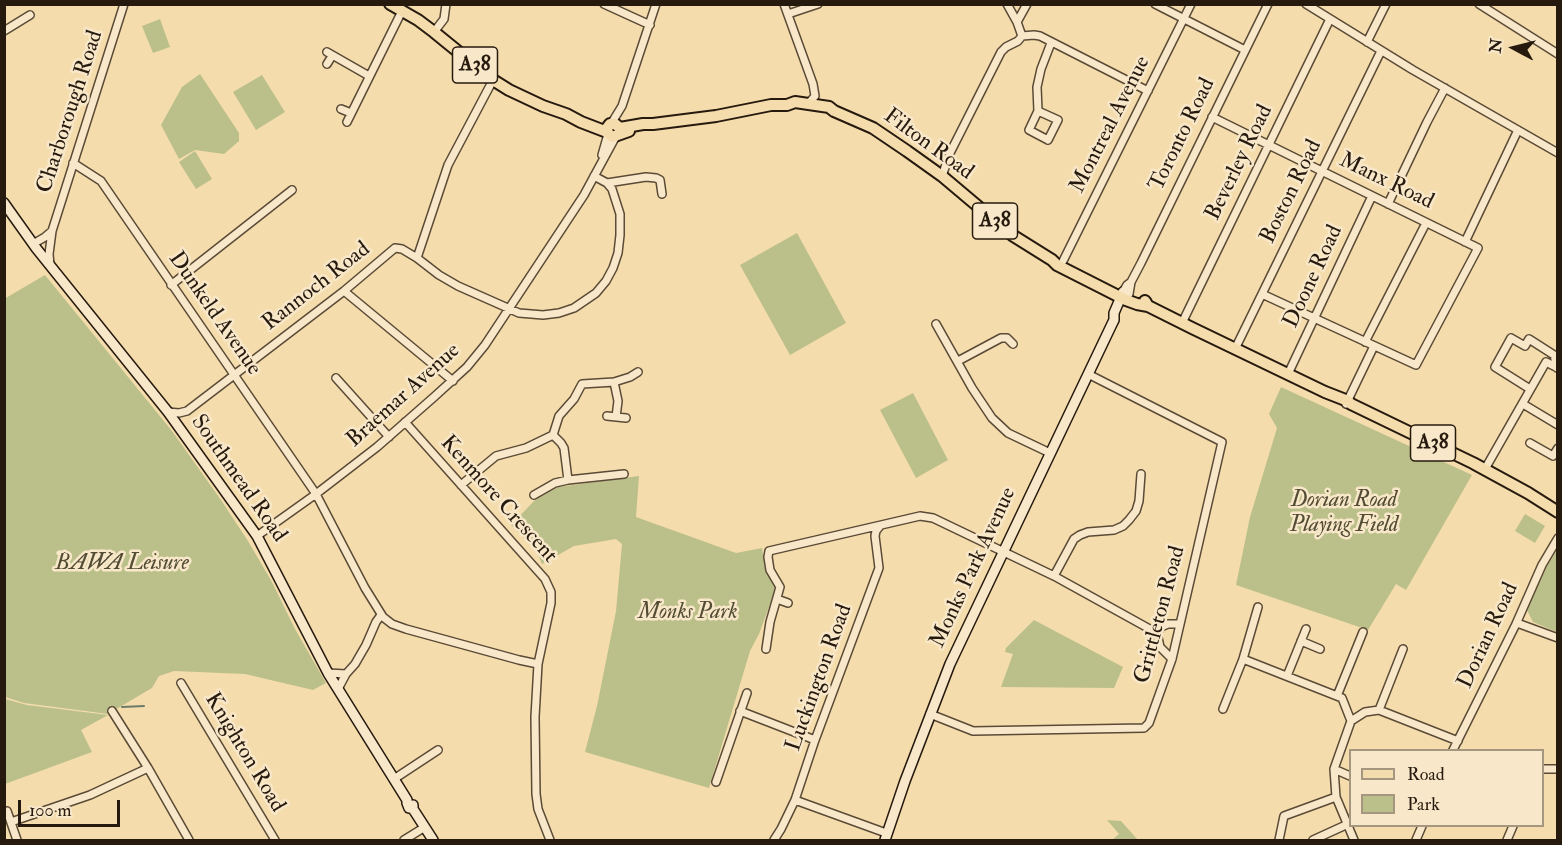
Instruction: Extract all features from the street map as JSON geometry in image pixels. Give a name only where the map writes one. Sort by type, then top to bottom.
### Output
[{"type":"main road","name":"A38","points":[[390,4],[434,32],[509,90],[581,122],[614,130]]},
{"type":"main road","name":"Filton Road","points":[[614,130],[795,102],[832,109],[873,128],[942,176],[1012,235],[1125,296],[1145,302],[1148,306],[1182,323],[1485,469],[1557,512]]},
{"type":"main road","name":"Filton Road","points":[[787,105],[791,108],[828,112],[832,109]]},
{"type":"main road","name":"Southmead Road","points":[[4,203],[33,244],[168,412],[257,536],[328,673],[407,800],[412,803],[433,840]]},
{"type":"main road","name":"Monks Park Avenue","points":[[886,837],[950,664],[1114,320],[1114,313],[1125,296]]},
{"type":"street","name":"Charborough Road","points":[[50,265],[52,231],[124,4]]},
{"type":"street","points":[[434,32],[444,19],[446,4]]},
{"type":"street","points":[[604,4],[650,24]]},
{"type":"street","name":"Braemar Avenue","points":[[257,536],[316,494],[389,437],[453,381],[485,345],[584,195],[606,157],[656,4]]},
{"type":"street","points":[[784,4],[813,84],[815,96],[808,104]]},
{"type":"street","points":[[788,15],[818,4]]},
{"type":"street","points":[[1007,4],[1022,36]]},
{"type":"street","points":[[1017,22],[1027,4]]},
{"type":"street","points":[[1155,4],[1245,50]]},
{"type":"street","name":"Montreal Avenue","points":[[1058,260],[1148,91],[1191,4]]},
{"type":"street","name":"Toronto Road","points":[[1125,296],[1127,285],[1131,282],[1268,4]]},
{"type":"street","points":[[1306,4],[1381,51],[1557,153]]},
{"type":"street","points":[[1367,42],[1386,4]]},
{"type":"street","points":[[1479,4],[1557,54]]},
{"type":"street","points":[[347,122],[402,11]]},
{"type":"street","points":[[4,31],[30,15]]},
{"type":"street","name":"Beverley Road","points":[[1182,323],[1330,18]]},
{"type":"street","points":[[942,176],[950,153],[1001,52],[1022,36],[1036,35],[1148,91]]},
{"type":"street","points":[[1038,111],[1058,120],[1048,140],[1029,130],[1038,111],[1037,87],[1051,43]]},
{"type":"street","name":"Boston Road","points":[[1235,349],[1381,51]]},
{"type":"street","points":[[327,64],[329,54],[369,76]]},
{"type":"street","points":[[417,258],[448,165],[494,80]]},
{"type":"street","points":[[813,84],[832,109]]},
{"type":"street","points":[[1388,204],[1445,88]]},
{"type":"street","points":[[341,109],[351,113]]},
{"type":"street","name":"Manx Road","points":[[1212,117],[1478,248],[1416,365],[1374,346]]},
{"type":"street","points":[[1465,242],[1518,130]]},
{"type":"street","name":"Dunkeld Avenue","points":[[73,163],[101,181],[316,494]]},
{"type":"street","points":[[594,176],[607,183],[656,177],[660,180],[662,194]]},
{"type":"street","name":"Rannoch Road","points":[[187,411],[345,291],[395,248],[402,249],[417,258],[451,282],[519,313],[531,315],[559,313],[574,308],[596,293],[606,281],[618,252],[621,235],[620,214],[612,189],[607,183]]},
{"type":"street","points":[[171,285],[292,190]]},
{"type":"street","name":"Doone Road","points":[[1288,374],[1372,196]]},
{"type":"street","points":[[1365,342],[1426,223]]},
{"type":"street","points":[[33,244],[52,231]]},
{"type":"street","points":[[345,291],[453,381]]},
{"type":"street","points":[[1262,294],[1374,346],[1347,402]]},
{"type":"street","points":[[936,324],[982,405],[1000,426],[1008,433],[1050,453]]},
{"type":"street","points":[[958,361],[1000,338],[1007,338],[1013,344]]},
{"type":"street","points":[[1530,389],[1495,367],[1511,338],[1525,346],[1528,339],[1554,355],[1557,368]]},
{"type":"street","points":[[1485,469],[1546,362],[1557,368]]},
{"type":"street","points":[[461,485],[496,456],[526,448],[553,435],[559,416],[574,399],[580,385],[586,382],[614,382],[638,372]]},
{"type":"street","name":"Grittleton Road","points":[[930,714],[973,731],[1143,728],[1149,723],[1172,659],[1222,442],[1088,374]]},
{"type":"street","points":[[336,378],[389,437]]},
{"type":"street","points":[[614,382],[618,401],[616,417]]},
{"type":"street","points":[[1523,404],[1557,424]]},
{"type":"street","points":[[168,412],[187,411]]},
{"type":"street","points":[[181,430],[183,416],[187,411]]},
{"type":"street","points":[[608,416],[626,418]]},
{"type":"street","name":"Kenmore Crescent","points":[[405,422],[545,579],[551,592],[551,603],[538,664]]},
{"type":"street","points":[[553,435],[564,448],[568,480]]},
{"type":"street","points":[[1530,443],[1553,456],[1557,448]]},
{"type":"street","points":[[534,495],[555,483],[624,474]]},
{"type":"street","points":[[1054,576],[1074,539],[1088,532],[1114,530],[1130,520],[1139,501],[1141,474]]},
{"type":"street","points":[[316,494],[365,588],[381,615],[392,624],[538,664],[535,717],[536,794],[538,809],[550,840]]},
{"type":"street","points":[[766,649],[763,640],[780,587],[770,570],[769,551],[916,516],[933,518],[1054,576],[1157,633]]},
{"type":"street","name":"Luckington Road","points":[[774,840],[795,800],[879,568],[875,536],[880,526]]},
{"type":"street","name":"Dorian Road","points":[[1454,749],[1557,537]]},
{"type":"street","points":[[777,599],[788,603]]},
{"type":"street","points":[[1223,709],[1243,659],[1258,607]]},
{"type":"street","points":[[338,689],[355,664],[381,615]]},
{"type":"street","points":[[1517,623],[1557,639]]},
{"type":"street","points":[[1172,659],[1160,647],[1157,633],[1161,627],[1168,624],[1179,624]]},
{"type":"street","points":[[1287,676],[1306,629]]},
{"type":"street","points":[[1339,697],[1363,632]]},
{"type":"street","points":[[1301,641],[1320,649]]},
{"type":"street","points":[[1379,710],[1403,649]]},
{"type":"street","points":[[1243,659],[1339,697],[1351,721]]},
{"type":"street","points":[[328,673],[346,675]]},
{"type":"street","name":"Knighton Road","points":[[181,683],[275,840]]},
{"type":"street","points":[[716,782],[747,693]]},
{"type":"street","points":[[1312,840],[1348,824],[1336,797],[1334,769],[1351,721],[1365,712],[1379,710],[1458,741]]},
{"type":"street","points":[[112,711],[189,840]]},
{"type":"street","points":[[740,711],[815,740]]},
{"type":"street","points":[[394,779],[438,750]]},
{"type":"street","points":[[11,822],[90,795],[148,768]]},
{"type":"street","points":[[1334,769],[1349,776]]},
{"type":"street","points":[[1279,840],[1284,816],[1336,797]]},
{"type":"street","points":[[795,800],[886,837]]},
{"type":"street","points":[[7,811],[17,840]]},
{"type":"street","points":[[404,840],[425,827]]},
{"type":"green space","points":[[160,19],[170,47],[153,53],[142,26]]},
{"type":"green space","points":[[200,74],[239,133],[239,141],[224,154],[195,150],[179,159],[161,125],[182,87]]},
{"type":"green space","points":[[262,75],[285,112],[256,130],[233,92]]},
{"type":"green space","points":[[195,151],[212,179],[196,189],[179,162]]},
{"type":"green space","points":[[797,233],[846,323],[790,355],[740,265]]},
{"type":"green space","name":"BAWA Leisure","points":[[45,275],[172,431],[221,500],[272,582],[295,629],[326,683],[313,690],[245,674],[174,671],[159,676],[152,688],[108,714],[24,703],[5,697],[4,299]]},
{"type":"green space","name":"Dorian Road Playing Field","points":[[1281,387],[1472,475],[1406,590],[1396,584],[1368,630],[1236,585],[1250,517],[1277,428],[1269,414]]},
{"type":"green space","points":[[913,393],[948,460],[916,478],[880,410]]},
{"type":"green space","name":"Monks Park","points":[[639,476],[636,517],[736,553],[762,548],[768,575],[776,588],[759,634],[750,651],[709,788],[585,752],[597,706],[616,611],[622,544],[616,539],[574,546],[542,564],[534,545],[530,544],[511,525],[535,500],[558,487]]},
{"type":"green space","points":[[1525,514],[1545,526],[1535,543],[1515,531]]},
{"type":"green space","points":[[1557,550],[1557,632],[1533,622],[1527,610]]},
{"type":"green space","points":[[1034,620],[1123,667],[1114,688],[1001,687],[1013,654],[1005,652],[1006,648]]},
{"type":"green space","points":[[5,699],[27,705],[108,715],[81,730],[92,752],[5,784]]},
{"type":"green space","points":[[1107,820],[1121,821],[1138,840],[1112,840],[1119,834]]},
{"type":"waterway","points":[[122,707],[144,706]]}]
